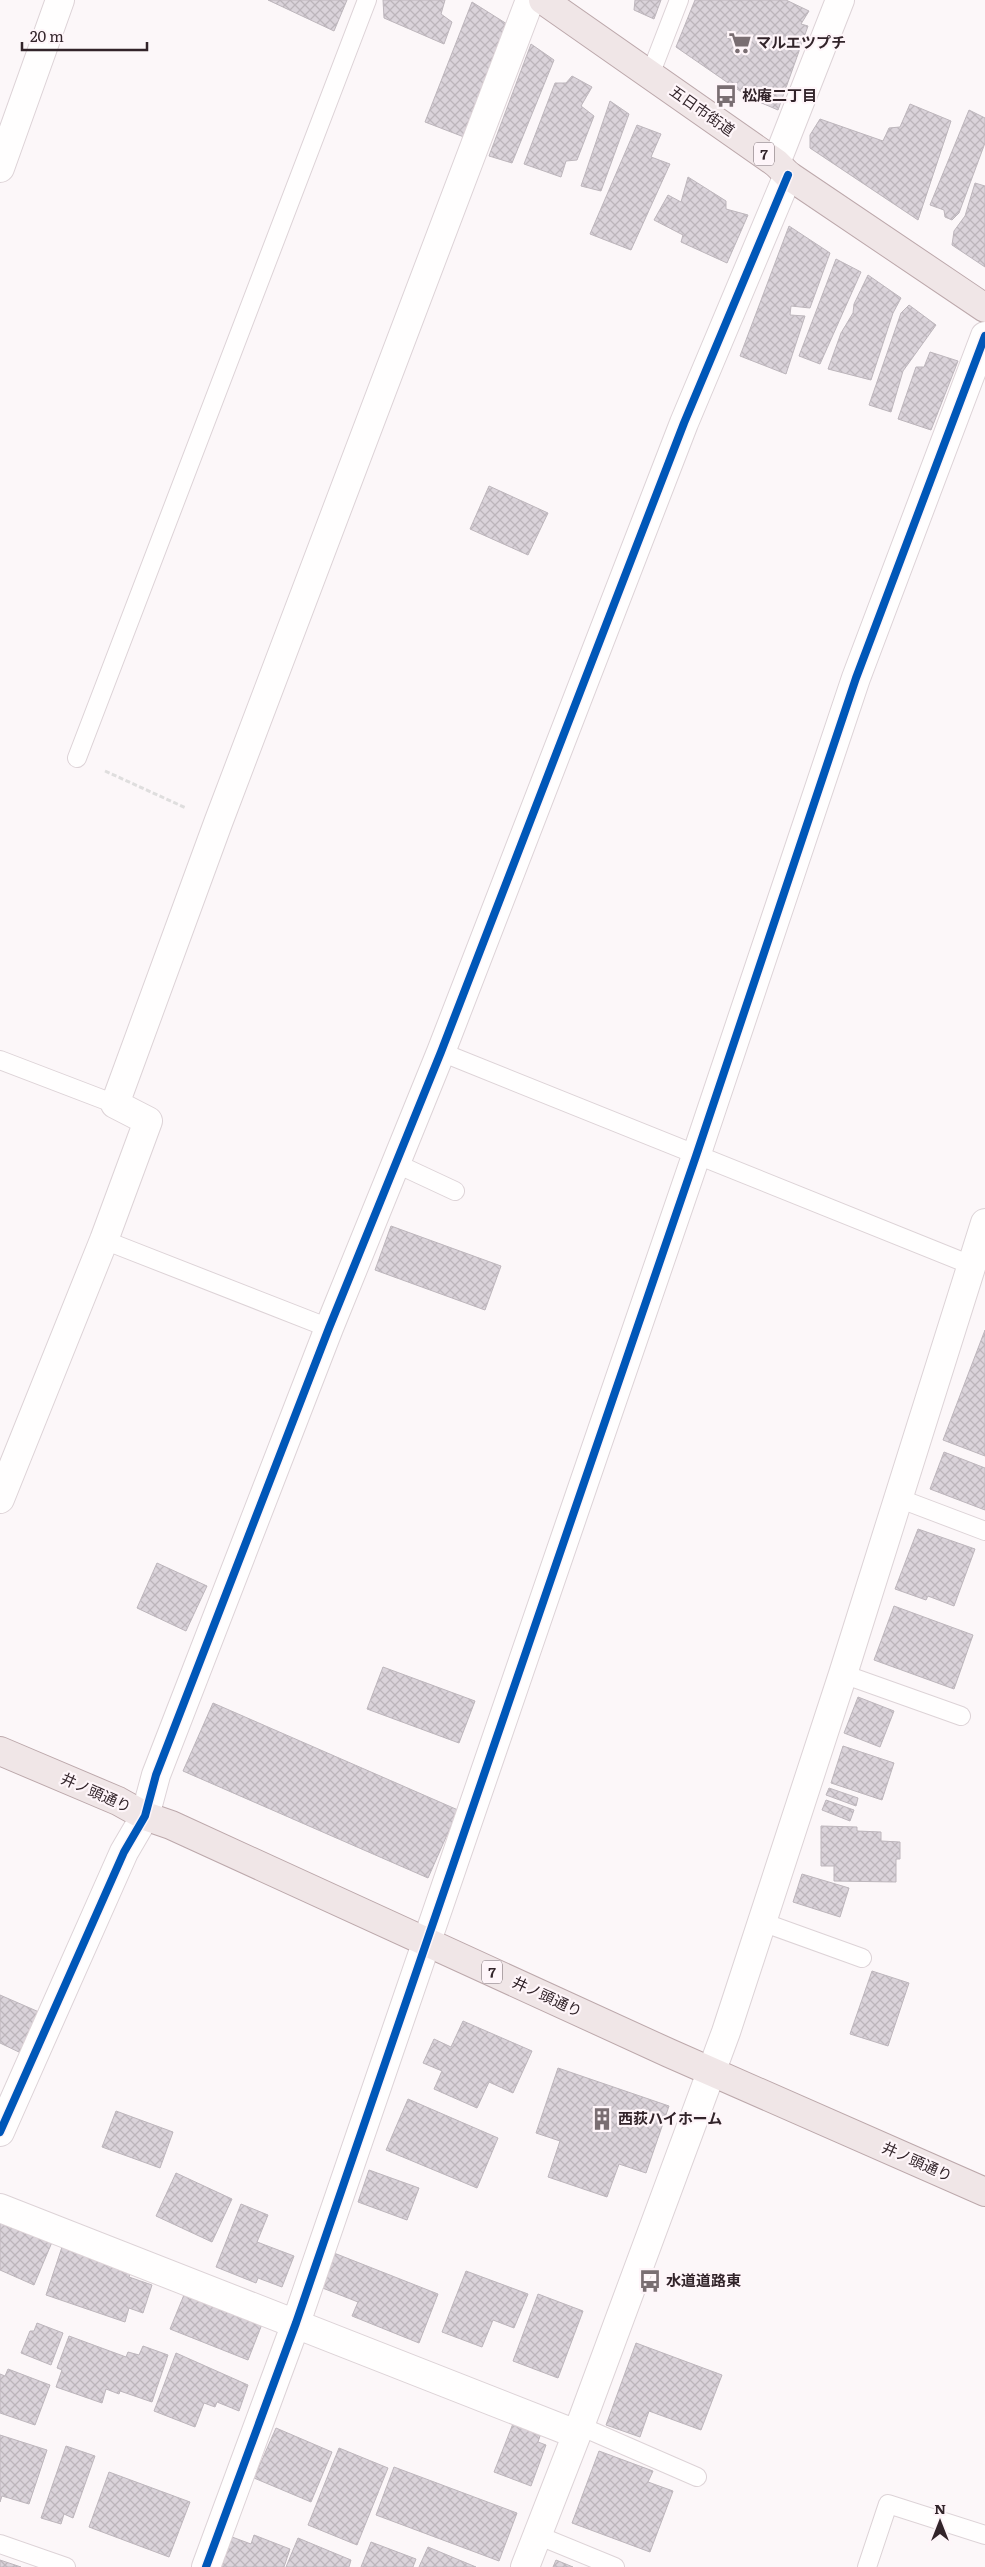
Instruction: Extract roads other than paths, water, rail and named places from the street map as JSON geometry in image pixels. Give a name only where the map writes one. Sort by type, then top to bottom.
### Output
[{"type":"main road","name":"五日市街道","points":[[543,0],[782,169],[985,308]]},
{"type":"main road","name":"井ノ頭通り","points":[[0,1751],[118,1801],[145,1816],[171,1825],[711,2071],[985,2192]]},
{"type":"street","points":[[0,168],[60,0]]},
{"type":"street","points":[[0,1499],[104,1240],[148,1120],[114,1104],[218,823],[530,0]]},
{"type":"street","points":[[0,2132],[124,1852],[145,1816],[156,1775],[329,1328],[441,1052],[782,169],[840,0]]},
{"type":"street","points":[[206,2567],[296,2323],[696,1156],[856,678],[985,336]]},
{"type":"street","points":[[525,2567],[578,2430],[711,2071],[762,1922],[843,1674],[985,1223]]},
{"type":"street","points":[[0,2208],[578,2430]]},
{"type":"lane","points":[[77,758],[367,0]]},
{"type":"lane","points":[[650,75],[679,0]]},
{"type":"lane","points":[[441,1052],[971,1265]]},
{"type":"lane","points":[[0,1060],[114,1104]]},
{"type":"lane","points":[[396,1163],[455,1191]]},
{"type":"lane","points":[[104,1240],[329,1328]]},
{"type":"lane","points":[[898,1498],[985,1531]]},
{"type":"lane","points":[[843,1674],[961,1716]]},
{"type":"lane","points":[[762,1922],[862,1958]]},
{"type":"lane","points":[[578,2430],[697,2477]]},
{"type":"lane","points":[[866,2567],[888,2504],[985,2535]]},
{"type":"lane","points":[[537,2535],[615,2567]]},
{"type":"lane","points":[[0,2544],[66,2567]]},
{"type":"place","name":"マルエツプチ","points":[[740,43]]},
{"type":"place","name":"松庵二丁目","points":[[726,96]]},
{"type":"place","name":"西荻ハイホーム","points":[[602,2119]]},
{"type":"place","name":"水道道路東","points":[[650,2281]]}]
